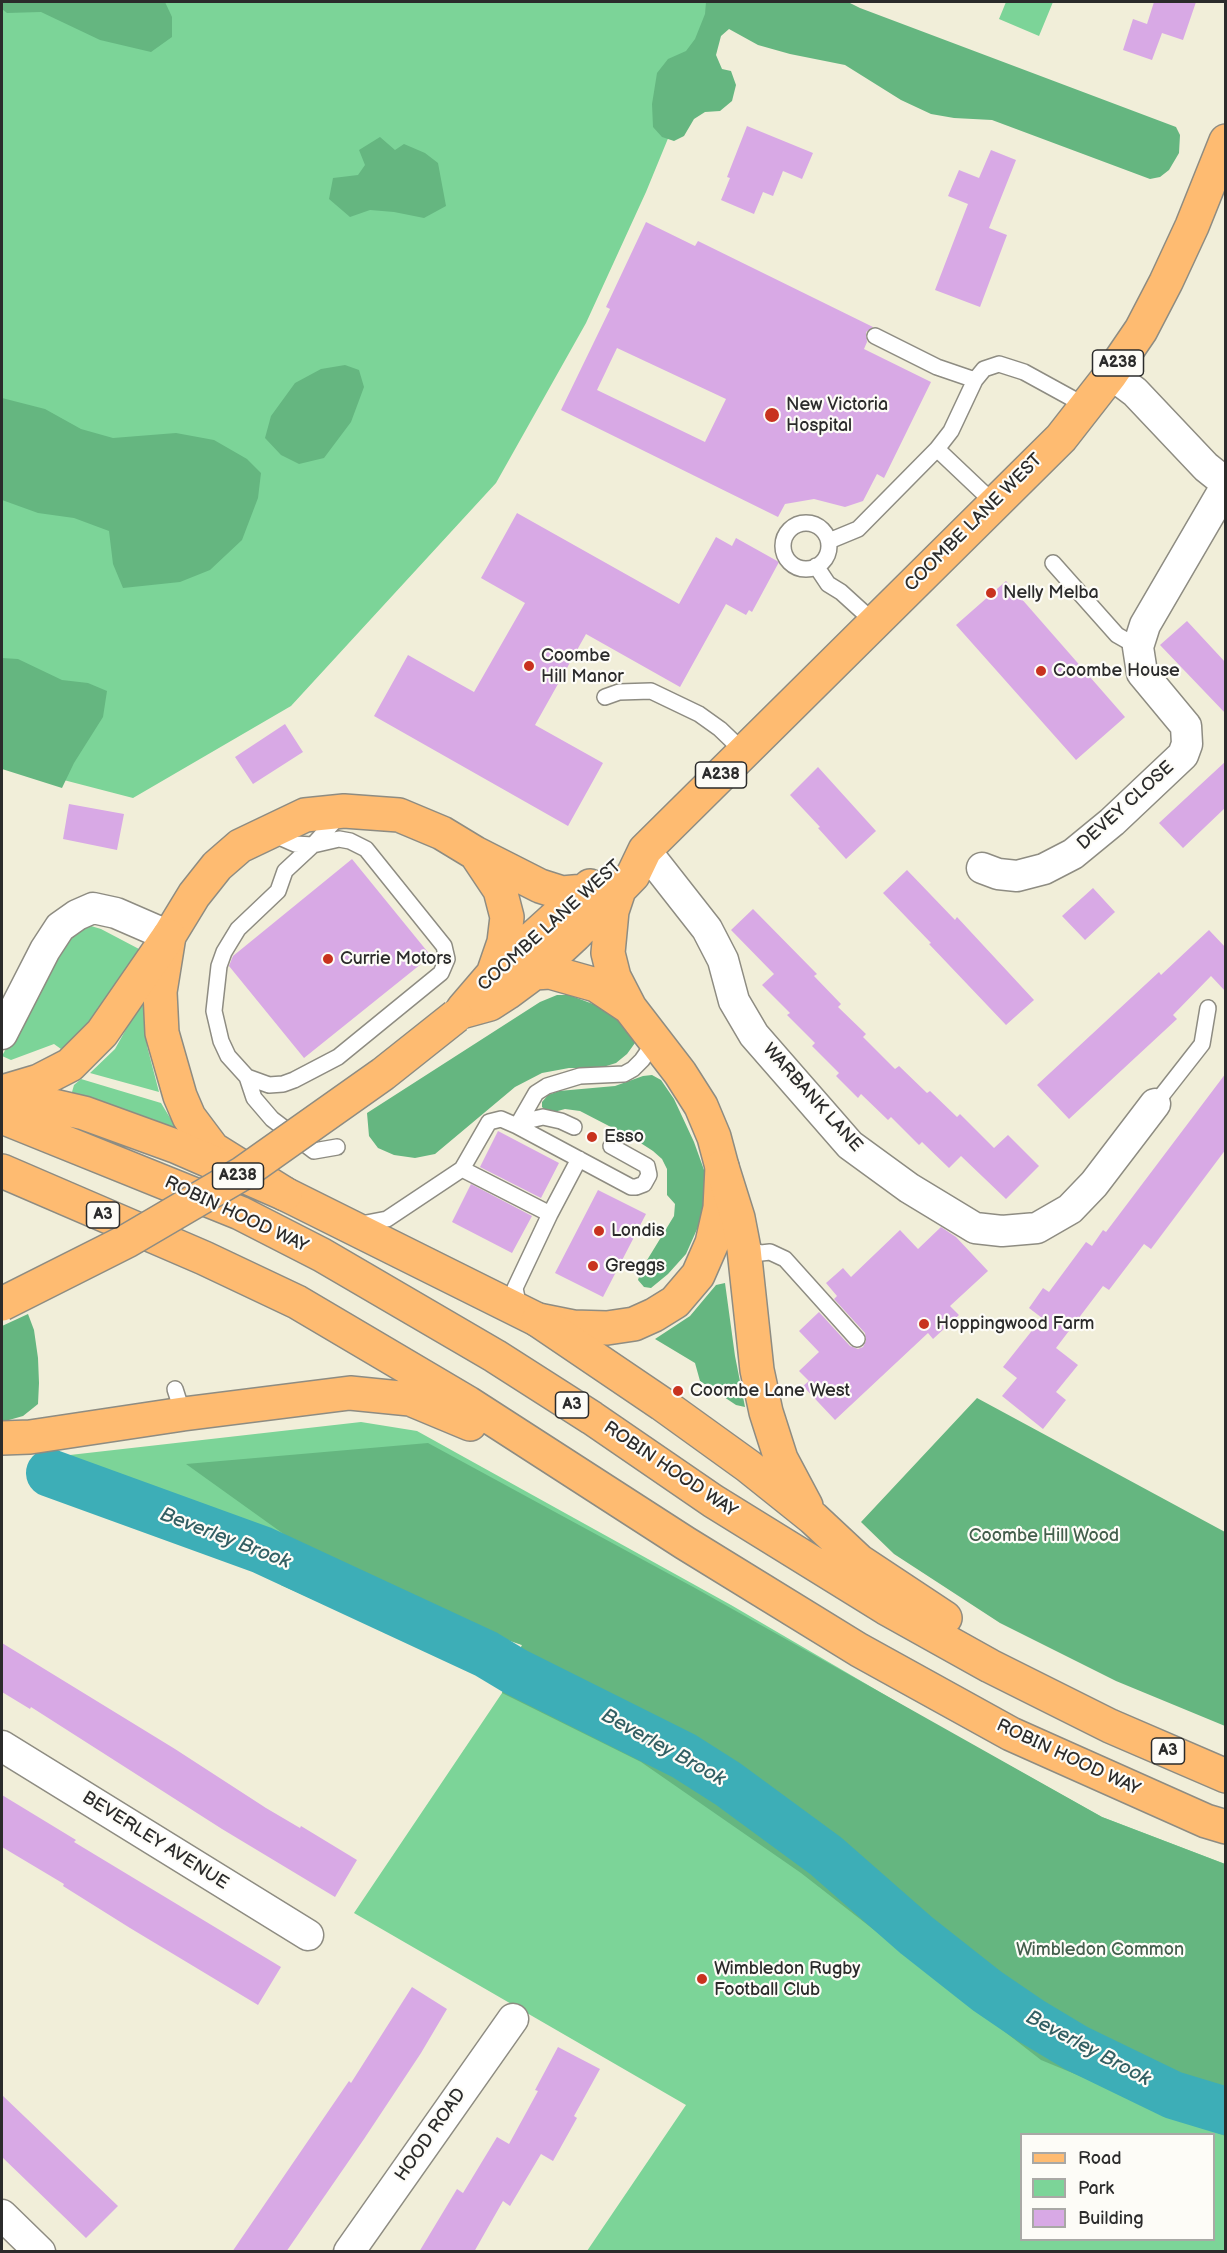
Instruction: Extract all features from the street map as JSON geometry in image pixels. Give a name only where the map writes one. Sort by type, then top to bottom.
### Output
[{"type":"main road","name":"COOMBE LANE WEST","points":[[458,1014],[490,1004],[534,974],[633,875],[645,850],[1061,438],[1111,374],[1141,330],[1192,226],[1226,141]]},
{"type":"main road","points":[[5,1106],[39,1081],[70,1065],[102,1034],[194,895],[217,866],[240,846],[305,815],[344,811],[399,815],[442,833],[475,853],[540,886],[562,893],[585,891]]},
{"type":"main road","name":"COOMBE LANE WEST","points":[[458,1014],[493,974],[618,861],[645,850]]},
{"type":"main road","points":[[475,853],[500,890],[507,916],[504,942],[493,974]]},
{"type":"main road","points":[[619,890],[612,912],[608,953],[614,977],[630,1008],[680,1072],[714,1137],[738,1218],[744,1249],[757,1370],[766,1412],[781,1459],[813,1518]]},
{"type":"main road","points":[[169,936],[160,992],[162,1033],[180,1096],[189,1117],[213,1149],[285,1194]]},
{"type":"main road","points":[[534,974],[550,972],[596,985],[630,1008]]},
{"type":"main road","name":"A238","points":[[2,1304],[127,1241],[243,1173],[383,1074],[458,1014]]},
{"type":"main road","points":[[5,1106],[84,1113],[175,1146],[285,1194],[529,1315],[662,1404],[748,1466],[813,1518],[859,1561],[1110,1726]]},
{"type":"main road","name":"ROBIN HOOD WAY","points":[[5,1106],[240,1213],[322,1255],[495,1356],[592,1418],[713,1501],[876,1602],[990,1666],[1110,1726],[1226,1776]]},
{"type":"main road","points":[[529,1315],[573,1327],[606,1328],[634,1324],[675,1302],[698,1275],[712,1243],[720,1208],[722,1167]]},
{"type":"main road","name":"ROBIN HOOD WAY","points":[[2,1171],[204,1258],[297,1302],[468,1402],[685,1543],[859,1650],[1011,1734],[1206,1821],[1226,1827]]},
{"type":"main road","points":[[2,1438],[30,1437],[179,1402],[350,1394],[410,1399],[463,1420],[591,1482]]},
{"type":"street","points":[[1111,374],[1135,392],[1206,467],[1226,484],[1145,625],[1138,647]]},
{"type":"street","name":"DEVEY CLOSE","points":[[982,868],[998,874],[1017,876],[1044,869],[1073,854],[1112,822],[1183,754],[1187,744],[1186,726],[1142,673],[1138,647]]},
{"type":"street","name":"WARBANK LANE","points":[[645,850],[707,929],[723,960],[734,1001],[754,1035],[850,1145],[909,1188],[975,1228],[1002,1231],[1037,1228],[1070,1209],[1094,1184],[1155,1104]]},
{"type":"street","points":[[2,1034],[45,950],[60,927],[77,915],[93,908],[116,913],[169,936]]},
{"type":"street","name":"BEVERLEY AVENUE","points":[[2,1746],[308,1935]]},
{"type":"street","name":"HOOD ROAD","points":[[350,2252],[513,2019]]},
{"type":"street","points":[[2,2215],[40,2252]]},
{"type":"lane","points":[[875,336],[937,367],[975,380]]},
{"type":"lane","points":[[829,541],[858,530],[937,449],[951,431],[975,380],[984,369],[999,364],[1024,372],[1086,406]]},
{"type":"lane","points":[[937,449],[994,503]]},
{"type":"lane","points":[[807,523],[821,528],[829,541],[827,555],[823,562],[816,566],[801,569],[788,561],[783,546],[784,539],[793,527],[807,523]]},
{"type":"lane","points":[[1053,563],[1117,635],[1138,647]]},
{"type":"lane","points":[[816,566],[828,584],[841,592],[874,622]]},
{"type":"lane","points":[[604,698],[620,692],[651,691],[699,714],[720,729],[744,752]]},
{"type":"lane","points":[[337,1147],[314,1151],[272,1119],[254,1098],[247,1077],[228,1056],[216,1025],[214,996],[224,952],[238,929],[278,891],[285,871],[344,811]]},
{"type":"lane","points":[[247,1077],[269,1085],[283,1084],[338,1058],[441,973],[447,959],[444,946],[366,849],[350,841],[339,839],[313,845],[295,844],[269,832]]},
{"type":"lane","points":[[1155,1104],[1202,1044],[1208,1008]]},
{"type":"lane","points":[[517,1126],[536,1093],[547,1086],[580,1076],[624,1074],[642,1060],[656,1040]]},
{"type":"lane","points":[[517,1126],[543,1117],[574,1127]]},
{"type":"lane","points":[[350,1226],[387,1219],[462,1169],[489,1122],[501,1119],[517,1126],[631,1187],[644,1184],[649,1175],[647,1166],[611,1146]]},
{"type":"lane","points":[[529,1315],[515,1288],[579,1159]]},
{"type":"lane","points":[[462,1169],[550,1214]]},
{"type":"lane","points":[[712,1243],[761,1253],[770,1252],[785,1259],[857,1339]]},
{"type":"green space","points":[[2,2],[712,2],[676,119],[646,192],[586,323],[496,483],[291,706],[133,798],[2,764]]},
{"type":"green space","points":[[2,2],[165,2],[172,17],[172,37],[151,52],[100,40],[41,12],[7,13],[2,9]]},
{"type":"green space","points":[[706,2],[848,2],[1176,127],[1180,135],[1179,153],[1169,170],[1160,177],[1150,179],[992,120],[931,114],[901,100],[845,65],[758,45],[729,29],[721,36],[716,55],[722,69],[731,71],[736,85],[732,101],[720,111],[705,112],[694,119],[684,136],[674,141],[662,137],[653,127],[652,104],[657,73],[668,59],[686,51],[695,39],[705,14]]},
{"type":"green space","points":[[1006,2],[1053,2],[1039,36],[999,19]]},
{"type":"green space","points":[[380,137],[395,150],[404,144],[425,153],[438,163],[446,206],[424,218],[370,210],[350,217],[329,199],[333,178],[358,175],[365,165],[359,150]]},
{"type":"green space","points":[[345,365],[359,370],[364,387],[351,422],[324,458],[299,464],[281,455],[265,438],[271,416],[295,383],[321,369]]},
{"type":"green space","points":[[2,398],[45,409],[81,429],[113,438],[176,433],[214,440],[247,459],[261,473],[258,498],[242,540],[210,570],[180,582],[123,588],[113,564],[109,531],[74,518],[38,513],[2,500]]},
{"type":"green space","points":[[2,658],[18,659],[62,680],[88,683],[107,691],[103,717],[74,763],[62,788],[2,769]]},
{"type":"green space","points":[[83,926],[101,929],[139,949],[105,1010],[81,1035],[61,1049],[54,1044],[11,1060],[2,1056],[61,946]]},
{"type":"green space","points":[[557,995],[569,995],[609,1010],[634,1036],[635,1043],[616,1063],[600,1068],[569,1068],[542,1073],[515,1087],[435,1154],[415,1158],[394,1155],[378,1148],[369,1136],[367,1113],[540,1002]]},
{"type":"green space","points":[[144,997],[147,1046],[159,1092],[90,1073],[115,1049]]},
{"type":"green space","points":[[652,1075],[661,1080],[674,1099],[694,1142],[708,1181],[706,1209],[686,1254],[668,1274],[651,1288],[644,1287],[638,1280],[641,1270],[674,1216],[675,1204],[667,1195],[667,1169],[662,1159],[636,1140],[580,1111],[565,1109],[554,1112],[546,1111],[542,1107],[542,1102],[548,1095],[559,1091],[615,1086]]},
{"type":"green space","points":[[81,1079],[161,1103],[175,1126],[173,1129],[75,1098],[72,1092],[74,1085]]},
{"type":"green space","points":[[725,1283],[745,1407],[736,1405],[700,1381],[695,1363],[655,1339],[690,1316],[716,1285]]},
{"type":"green space","points":[[28,1314],[34,1330],[38,1358],[38,1404],[23,1416],[2,1422],[2,1326]]},
{"type":"green space","name":"Coombe Hill Wood","points":[[977,1398],[1225,1532],[1225,1726],[1116,1681],[1000,1623],[894,1554],[861,1522]]},
{"type":"green space","points":[[361,1422],[417,1431],[731,1605],[933,1723],[1102,1817],[1225,1864],[1225,2251],[587,2251],[686,2105],[354,1913],[502,1693],[522,1645],[61,1456]]},
{"type":"green space","name":"Wimbledon Common","points":[[428,1443],[695,1588],[1102,1817],[1225,1864],[1225,2136],[1041,2060],[801,1873],[641,1762],[502,1693],[522,1645],[507,1640],[486,1677],[281,1585],[299,1545],[186,1464]]},
{"type":"building","points":[[1154,2],[1196,2],[1183,40],[1162,33],[1152,60],[1123,50],[1133,19],[1147,24]]},
{"type":"building","points":[[747,126],[813,153],[802,179],[783,171],[773,196],[763,192],[754,214],[721,200],[730,178],[727,177]]},
{"type":"building","points":[[991,150],[1016,160],[989,228],[1007,235],[980,307],[935,290],[968,204],[948,196],[959,170],[979,178]]},
{"type":"building","points":[[646,222],[695,246],[698,241],[873,327],[866,332],[867,342],[864,349],[931,382],[884,478],[877,474],[863,501],[845,507],[814,499],[785,504],[778,517],[561,410],[610,309],[606,307]],"holes":[[[617,348],[726,399],[705,442],[597,390]]]},
{"type":"building","name":"Coombe Hill Manor","points":[[517,513],[679,604],[716,537],[732,546],[736,538],[779,562],[752,612],[749,610],[746,615],[726,604],[680,687],[586,634],[535,725],[603,763],[568,826],[374,716],[408,655],[474,692],[525,603],[481,578]]},
{"type":"building","name":"Coombe House","points":[[1006,581],[1125,717],[1076,760],[956,625]]},
{"type":"building","points":[[1187,621],[1226,663],[1226,714],[1160,645]]},
{"type":"building","points":[[285,724],[303,752],[253,784],[235,757]]},
{"type":"building","points":[[1226,761],[1226,807],[1183,848],[1159,823]]},
{"type":"building","points":[[818,767],[876,831],[846,859],[790,795]]},
{"type":"building","points":[[69,804],[124,814],[117,850],[63,839]]},
{"type":"building","name":"Currie Motors","points":[[352,859],[431,956],[304,1058],[229,966],[233,956]]},
{"type":"building","points":[[907,870],[955,920],[957,917],[1034,1000],[1006,1025],[883,893]]},
{"type":"building","points":[[1093,888],[1115,912],[1085,940],[1062,916]]},
{"type":"building","points":[[753,909],[817,974],[814,976],[841,1004],[838,1007],[866,1034],[863,1037],[895,1069],[899,1066],[957,1117],[960,1114],[994,1148],[1008,1135],[1039,1166],[1006,1199],[961,1156],[949,1168],[922,1142],[919,1145],[891,1117],[888,1120],[861,1094],[858,1098],[836,1076],[839,1073],[812,1046],[815,1043],[762,985],[774,974],[731,930]]},
{"type":"building","points":[[1209,930],[1226,948],[1226,992],[1211,976],[1173,1015],[1177,1019],[1069,1119],[1037,1085],[1159,972],[1161,975]]},
{"type":"building","points":[[1226,1073],[1226,1149],[1151,1249],[1144,1244],[1109,1290],[1103,1286],[1056,1348],[1078,1365],[1056,1392],[1066,1400],[1043,1429],[1002,1396],[1017,1378],[1003,1367],[1042,1318],[1029,1308],[1043,1288],[1049,1292],[1086,1242],[1092,1246],[1103,1230],[1106,1232]]},
{"type":"building","points":[[498,1131],[559,1163],[541,1198],[480,1167]]},
{"type":"building","points":[[471,1184],[532,1216],[512,1253],[452,1222]]},
{"type":"building","points":[[598,1190],[646,1214],[603,1297],[555,1273]]},
{"type":"building","name":"Hoppingwood Farm","points":[[941,1227],[956,1237],[988,1271],[950,1306],[959,1315],[933,1339],[928,1333],[835,1420],[803,1386],[809,1381],[799,1371],[819,1352],[799,1331],[819,1312],[850,1346],[858,1349],[863,1347],[866,1341],[865,1333],[834,1299],[837,1296],[826,1283],[843,1268],[851,1277],[900,1230],[918,1249]]},
{"type":"building","points":[[2,1643],[175,1749],[266,1808],[357,1860],[335,1897],[222,1829],[31,1707],[30,1709],[2,1692]]},
{"type":"building","points":[[2,1795],[76,1840],[74,1842],[281,1967],[258,2005],[2,1847]]},
{"type":"building","points":[[412,1987],[447,2009],[364,2139],[286,2252],[232,2252],[349,2081],[351,2083]]},
{"type":"building","points":[[558,2047],[600,2069],[574,2116],[577,2118],[553,2161],[541,2154],[510,2206],[503,2201],[474,2252],[419,2252],[457,2189],[463,2193],[497,2137],[509,2144],[538,2091],[535,2090]]},
{"type":"building","points":[[2,2095],[118,2206],[86,2238],[2,2157]]},
{"type":"waterway","name":"Beverley Brook","points":[[50,1473],[262,1550],[486,1654],[516,1672],[684,1756],[728,1784],[826,1856],[916,1935],[987,1991],[1031,2021],[1076,2048],[1173,2095],[1226,2111]]},
{"type":"place","name":"New Victoria Hospital","points":[[772,415]]},
{"type":"place","name":"Nelly Melba","points":[[991,593]]},
{"type":"place","name":"Coombe Hill Manor","points":[[529,666]]},
{"type":"place","name":"Coombe House","points":[[1041,671]]},
{"type":"place","name":"Currie Motors","points":[[328,959]]},
{"type":"place","name":"Esso","points":[[592,1137]]},
{"type":"place","name":"Londis","points":[[599,1231]]},
{"type":"place","name":"Greggs","points":[[593,1266]]},
{"type":"place","name":"Hoppingwood Farm","points":[[924,1324]]},
{"type":"place","name":"Coombe Lane West","points":[[678,1391]]},
{"type":"place","name":"Wimbledon Rugby Football Club","points":[[702,1979]]}]
